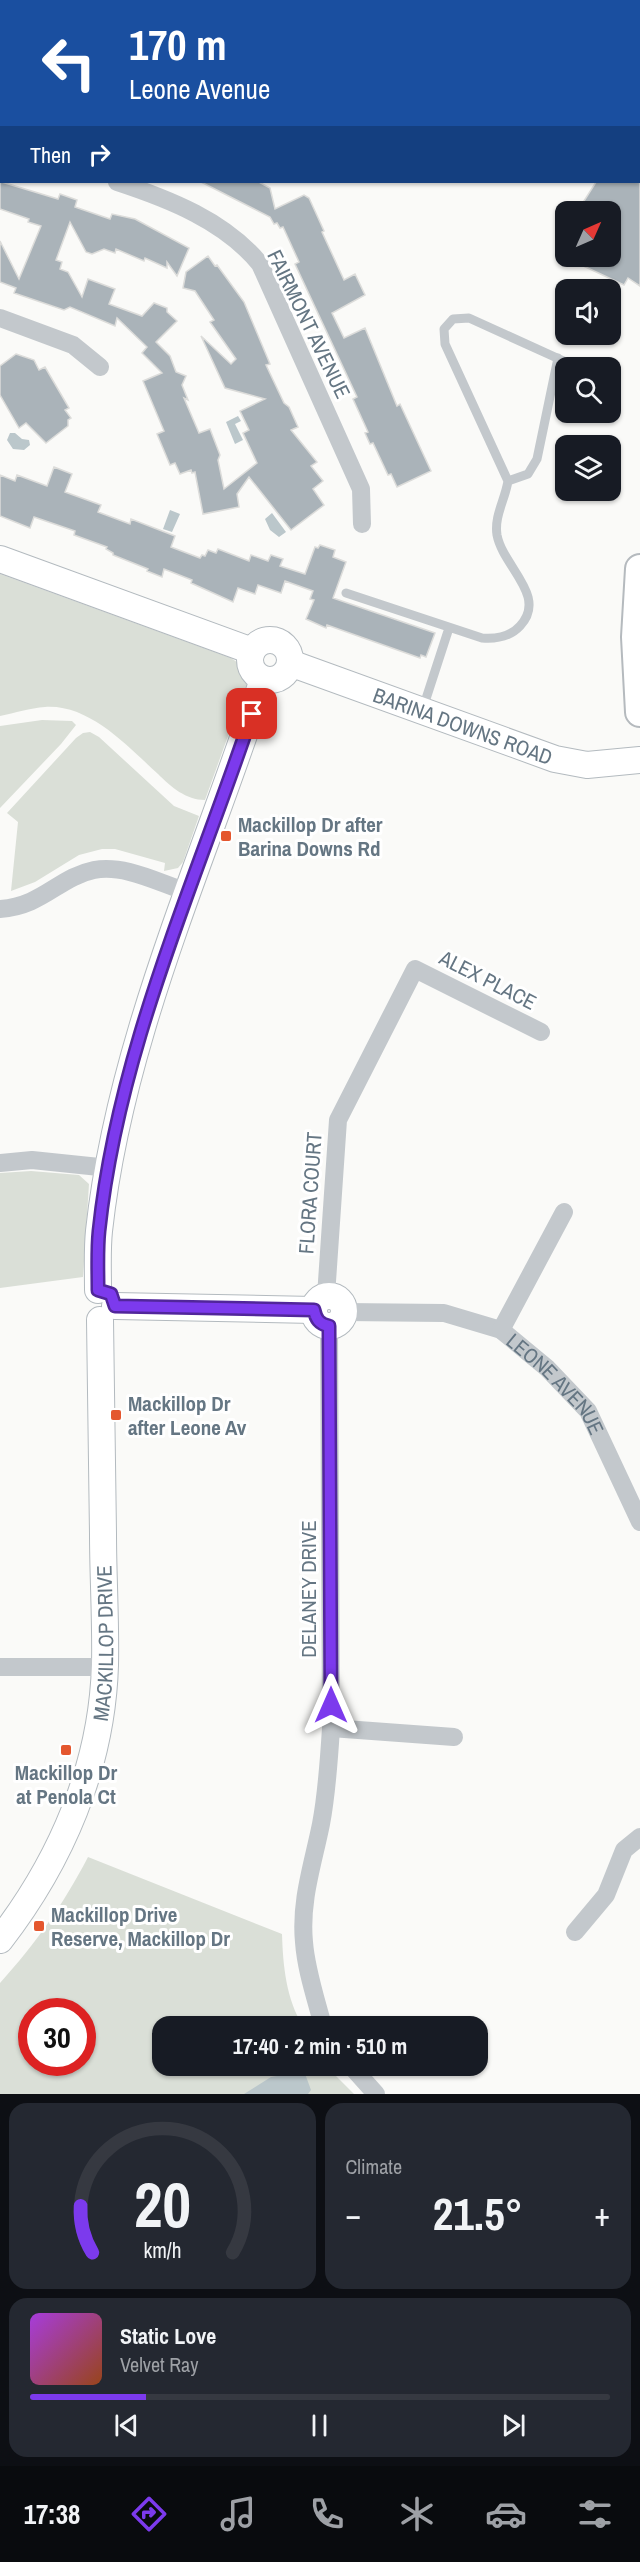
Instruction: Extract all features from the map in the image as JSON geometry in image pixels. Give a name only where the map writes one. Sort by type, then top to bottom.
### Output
[{"type":"main road","points":[[0,559],[252,651]]},
{"type":"main road","points":[[640,569],[636,638],[640,712]]},
{"type":"main road","points":[[277,641],[286,648],[290,663],[288,670],[279,678],[263,679],[252,668],[250,662],[252,651],[260,643],[277,641]]},
{"type":"main road","name":"BARINA DOWNS ROAD","points":[[290,663],[571,763],[587,765],[640,760]]},
{"type":"main road","name":"MACKILLOP DRIVE","points":[[0,1940],[25,1908],[48,1871],[77,1805],[97,1736],[105,1667],[104,1305],[99,1233],[108,1168],[135,1054],[166,952],[240,750],[263,679]]},
{"type":"main road","name":"LEONE AVENUE","points":[[104,1305],[328,1311]]},
{"type":"street","name":"FAIRMONT AVENUE","points":[[120,183],[175,204],[217,225],[240,242],[260,264],[361,489],[363,524]]},
{"type":"street","points":[[0,318],[73,345],[100,367]]},
{"type":"street","points":[[0,909],[24,906],[75,878],[92,871],[105,869],[121,870],[188,892]]},
{"type":"street","name":"ALEX PLACE","points":[[415,969],[541,1032]]},
{"type":"street","name":"FLORA COURT","points":[[328,1311],[338,1120],[415,969]]},
{"type":"street","points":[[0,1163],[32,1160],[108,1168]]},
{"type":"street","points":[[501,1330],[564,1212]]},
{"type":"street","name":"LEONE AVENUE","points":[[328,1311],[444,1313],[501,1330],[547,1368],[588,1411],[640,1522]]},
{"type":"street","name":"DELANEY DRIVE","points":[[321,2016],[307,1963],[303,1925],[305,1893],[321,1824],[332,1728],[328,1311]]},
{"type":"street","points":[[0,1667],[105,1667]]},
{"type":"street","points":[[332,1728],[454,1737]]},
{"type":"street","points":[[575,1932],[606,1895],[624,1850],[640,1837]]},
{"type":"street","points":[[360,2076],[376,2094]]},
{"type":"lane","points":[[346,593],[449,628],[493,639],[506,636],[518,629],[526,619],[530,608],[530,596],[504,556],[497,533],[498,512],[508,481],[445,344],[444,329],[453,319],[469,318],[556,357]]},
{"type":"lane","points":[[508,481],[528,474],[537,459],[555,372]]},
{"type":"lane","points":[[423,710],[449,628]]},
{"type":"shaded area","points":[[238,416],[241,421],[235,424],[243,440],[235,444],[226,422]]},
{"type":"shaded area","points":[[10,433],[29,440],[30,445],[24,450],[13,449],[7,440]]},
{"type":"shaded area","points":[[170,510],[180,514],[172,532],[163,529]]},
{"type":"shaded area","points":[[272,513],[286,532],[279,537],[270,530],[265,519]]},
{"type":"shaded area","points":[[0,574],[231,658],[241,665],[246,675],[246,686],[205,800],[191,798],[179,792],[107,729],[77,712],[45,707],[0,716]]},
{"type":"shaded area","points":[[42,720],[72,721],[76,725],[0,808],[0,726]]},
{"type":"shaded area","points":[[90,732],[99,737],[174,806],[199,816],[183,862],[178,868],[164,871],[165,863],[115,849],[102,849],[79,855],[35,882],[11,891],[18,822],[7,813],[76,738],[83,733]]},
{"type":"shaded area","points":[[31,1171],[79,1175],[89,1184],[83,1277],[0,1288],[0,1173]]},
{"type":"shaded area","points":[[88,1857],[282,1934],[289,1993],[297,2016],[152,2016],[152,2076],[336,2076],[354,2094],[0,2094],[0,1983],[48,1923]]},
{"type":"shaded area","points":[[306,2076],[311,2090],[308,2094],[244,2094],[271,2077]]},
{"type":"building","points":[[0,183],[58,199],[60,194],[77,200],[75,207],[110,219],[112,214],[135,219],[189,248],[177,276],[167,262],[167,268],[116,249],[115,253],[104,249],[92,254],[86,252],[70,222],[56,260],[62,262],[60,269],[68,272],[82,297],[88,279],[115,289],[109,304],[142,316],[154,303],[167,308],[167,312],[177,321],[156,342],[170,356],[176,372],[186,376],[182,385],[188,400],[184,398],[199,433],[210,429],[220,455],[218,460],[224,489],[257,463],[243,433],[249,430],[240,411],[265,399],[225,388],[201,336],[231,364],[236,359],[210,322],[214,320],[195,291],[183,288],[186,272],[208,256],[244,302],[270,364],[266,365],[298,427],[291,430],[317,462],[311,466],[323,481],[313,489],[324,505],[291,530],[249,477],[237,494],[239,507],[203,514],[195,472],[192,473],[191,470],[180,474],[175,463],[170,465],[157,434],[164,431],[143,381],[162,373],[142,353],[147,347],[117,318],[115,326],[70,307],[64,310],[14,293],[16,288],[0,282],[0,241],[19,279],[41,226],[28,222],[29,219],[0,209]]},
{"type":"building","points":[[203,183],[261,183],[270,188],[275,209],[304,195],[309,198],[344,280],[355,274],[365,295],[332,313],[344,338],[365,328],[397,406],[400,404],[431,471],[397,487],[391,474],[388,475],[373,443],[370,444],[365,433],[368,432],[353,399],[357,397],[295,264],[299,262],[283,227],[280,228],[277,223],[274,224],[270,217]]},
{"type":"building","points":[[595,183],[640,183],[640,286],[628,278],[624,285],[621,284],[621,279],[611,279],[586,267],[621,267],[621,201],[584,201]]},
{"type":"building","points":[[16,354],[34,360],[39,370],[45,367],[69,408],[65,410],[71,418],[68,420],[68,426],[46,443],[26,423],[19,428],[0,395],[0,366]]},
{"type":"building","points":[[54,467],[72,474],[65,492],[101,505],[98,512],[130,524],[131,519],[175,536],[171,547],[200,558],[202,555],[205,556],[208,550],[216,553],[218,549],[249,561],[251,555],[268,561],[271,555],[283,559],[280,566],[305,574],[315,547],[318,548],[320,545],[335,550],[333,557],[346,562],[333,598],[435,633],[426,657],[421,655],[420,658],[327,625],[326,628],[306,619],[314,600],[310,599],[313,591],[285,581],[281,593],[258,585],[255,594],[238,588],[233,602],[191,583],[192,580],[164,569],[162,577],[147,571],[148,569],[113,555],[106,549],[107,547],[74,535],[75,531],[34,517],[30,528],[0,516],[0,475],[15,481],[17,475],[47,486]]},
{"type":"place","name":"Mackillop Dr after Barina Downs Rd","points":[[226,836]]},
{"type":"place","name":"Mackillop Dr after Leone Av","points":[[116,1415]]},
{"type":"place","name":"Mackillop Dr at Penola Ct","points":[[66,1750]]},
{"type":"place","name":"Mackillop Drive Reserve, Mackillop Dr","points":[[39,1926]]},
{"type":"route","points":[[252,714],[166,952],[135,1054],[107,1176],[99,1233],[98,1290],[111,1294],[115,1306],[314,1310],[316,1318],[322,1324],[329,1326],[331,1705]]}]
